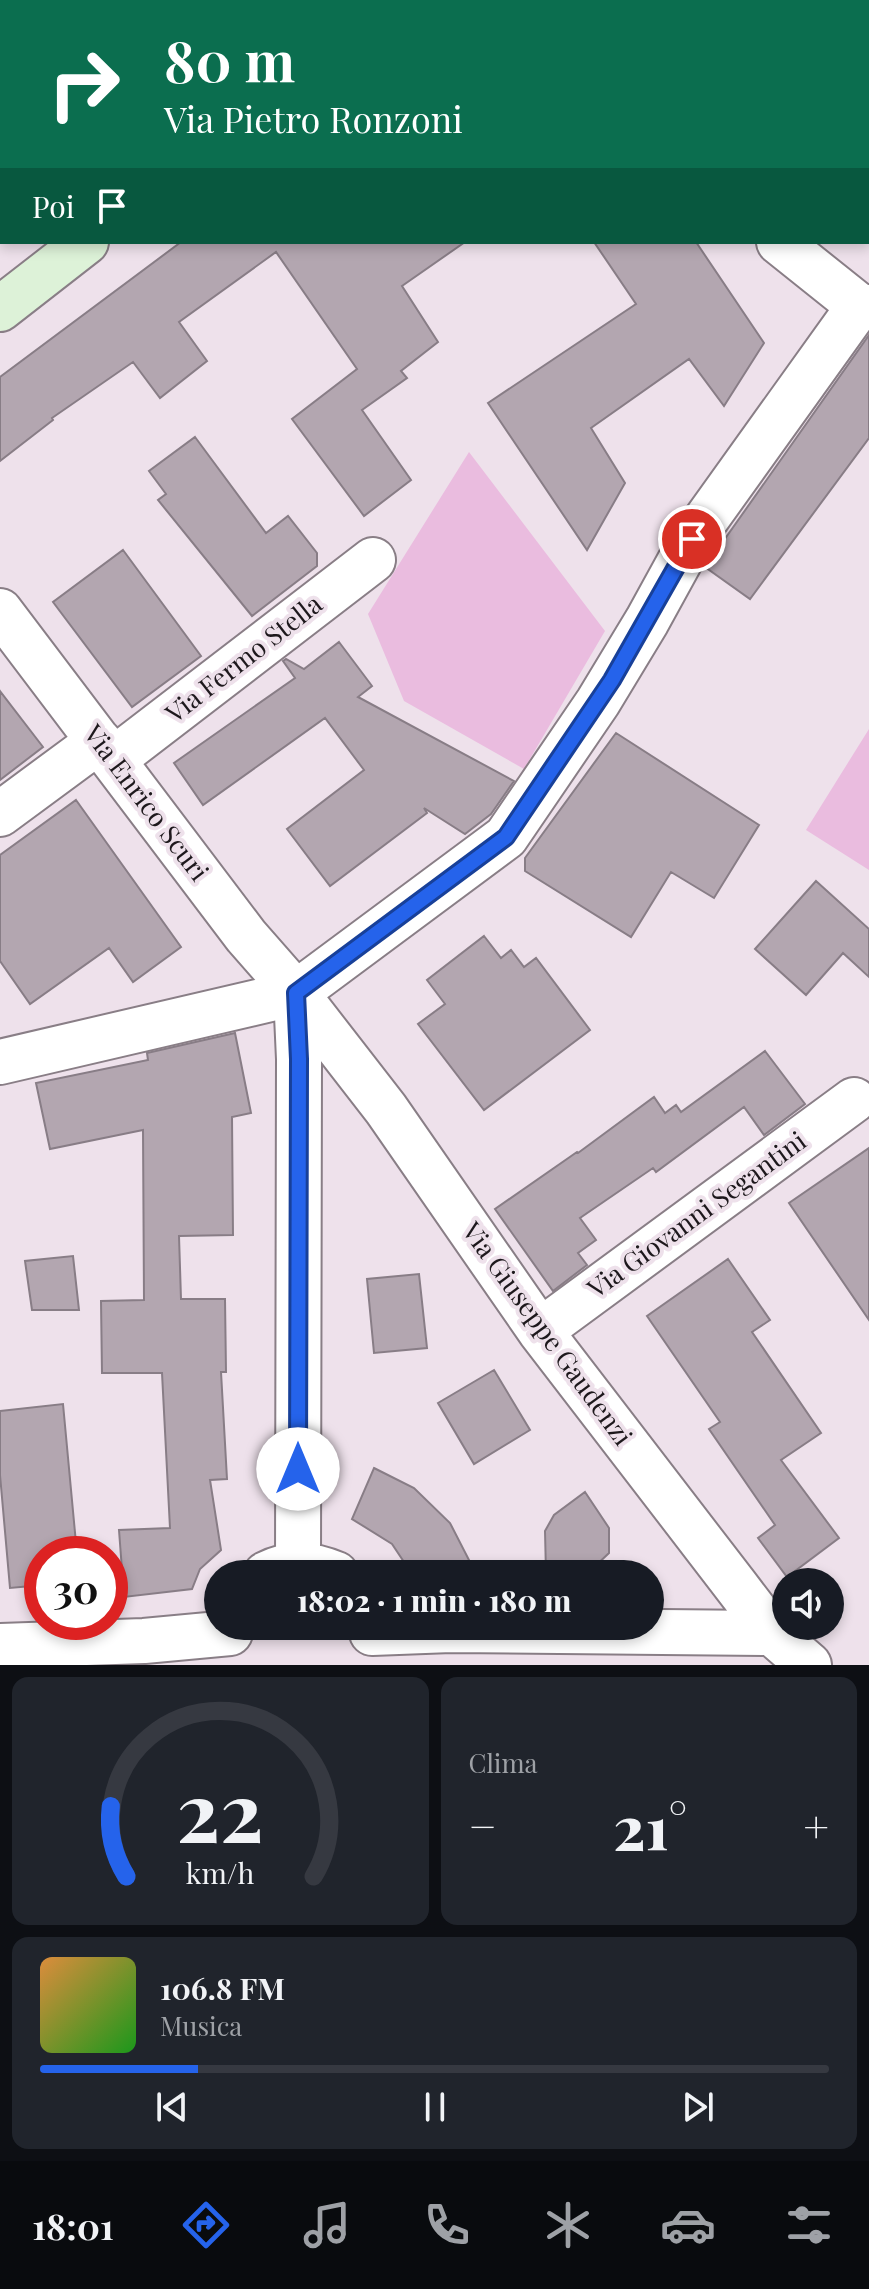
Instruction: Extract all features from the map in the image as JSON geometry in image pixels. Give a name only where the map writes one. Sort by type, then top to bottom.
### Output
[{"type":"street","points":[[0,309],[83,244]]},
{"type":"street","points":[[0,1062],[296,993],[506,837],[612,680],[692,539],[864,307],[782,244]]},
{"type":"street","name":"Via Fermo Stella","points":[[0,814],[107,750],[373,560]]},
{"type":"street","name":"Via Enrico Scuri","points":[[0,611],[246,936],[296,993]]},
{"type":"street","points":[[296,993],[299,1059],[300,1560]]},
{"type":"street","name":"Via Giuseppe Gaudenzi","points":[[296,993],[386,1109],[540,1331],[789,1654]]},
{"type":"street","name":"Via Giovanni Segantini","points":[[540,1331],[854,1100]]},
{"type":"street","points":[[369,1641],[451,1630],[789,1654]]},
{"type":"street","points":[[0,1646],[233,1641]]},
{"type":"shaded area","points":[[469,452],[605,631],[524,769],[404,701],[368,614]]},
{"type":"shaded area","points":[[869,729],[869,870],[806,830]]},
{"type":"building","points":[[178,244],[462,244],[402,286],[438,342],[401,371],[407,378],[362,410],[411,480],[364,516],[292,419],[357,369],[276,252],[179,322],[207,361],[160,398],[133,362],[52,418],[0,461],[0,377]]},
{"type":"building","points":[[595,244],[697,244],[764,343],[724,406],[689,359],[591,428],[625,483],[587,550],[488,403],[636,304]]},
{"type":"building","points":[[869,335],[869,438],[750,599],[705,567]]},
{"type":"building","points":[[195,437],[266,533],[288,516],[317,553],[317,566],[252,616],[158,500],[166,494],[149,471]]},
{"type":"building","points":[[123,550],[201,656],[132,707],[53,602]]},
{"type":"building","points":[[339,642],[372,686],[358,697],[514,781],[491,814],[465,834],[424,808],[427,813],[330,886],[287,829],[364,770],[325,718],[203,805],[174,763],[295,678],[283,661],[286,659],[304,669]]},
{"type":"building","points":[[0,691],[43,747],[0,780]]},
{"type":"building","points":[[616,733],[759,825],[714,898],[671,872],[631,937],[525,871],[525,858]]},
{"type":"building","points":[[76,800],[181,947],[133,982],[109,948],[30,1004],[0,961],[0,855]]},
{"type":"building","points":[[816,881],[869,929],[869,977],[843,953],[806,995],[755,949]]},
{"type":"building","points":[[484,936],[501,958],[511,950],[524,967],[536,958],[590,1030],[484,1110],[418,1024],[445,1004],[427,980]]},
{"type":"building","points":[[235,1033],[251,1113],[232,1117],[233,1235],[179,1236],[181,1299],[225,1299],[226,1372],[221,1372],[227,1479],[210,1480],[221,1550],[210,1560],[204,1560],[192,1589],[128,1597],[128,1536],[119,1536],[119,1530],[170,1528],[162,1373],[102,1373],[101,1301],[144,1300],[143,1130],[50,1149],[36,1083],[148,1060],[147,1053]]},
{"type":"building","points":[[765,1051],[805,1104],[764,1135],[744,1107],[656,1172],[653,1168],[580,1218],[596,1240],[578,1253],[587,1265],[553,1291],[495,1209],[654,1097],[665,1113],[676,1105],[681,1112]]},
{"type":"building","points":[[869,1148],[869,1320],[789,1203]]},
{"type":"building","points":[[73,1256],[79,1310],[32,1310],[25,1261]]},
{"type":"building","points":[[728,1259],[770,1320],[752,1332],[821,1433],[781,1460],[839,1538],[799,1568],[780,1568],[758,1538],[775,1525],[709,1429],[720,1422],[647,1316]]},
{"type":"building","points":[[419,1274],[427,1348],[374,1353],[367,1279]]},
{"type":"building","points":[[494,1370],[530,1430],[474,1464],[438,1403]]},
{"type":"building","points":[[63,1404],[75,1536],[24,1536],[24,1587],[10,1588],[0,1475],[0,1411]]},
{"type":"building","points":[[374,1468],[414,1488],[450,1523],[469,1560],[403,1560],[392,1544],[352,1519]]},
{"type":"building","points":[[585,1492],[609,1528],[609,1553],[602,1560],[546,1560],[545,1531],[554,1515]]},
{"type":"route","points":[[298,1469],[299,1059],[296,993],[506,837],[612,680],[692,539]]}]
